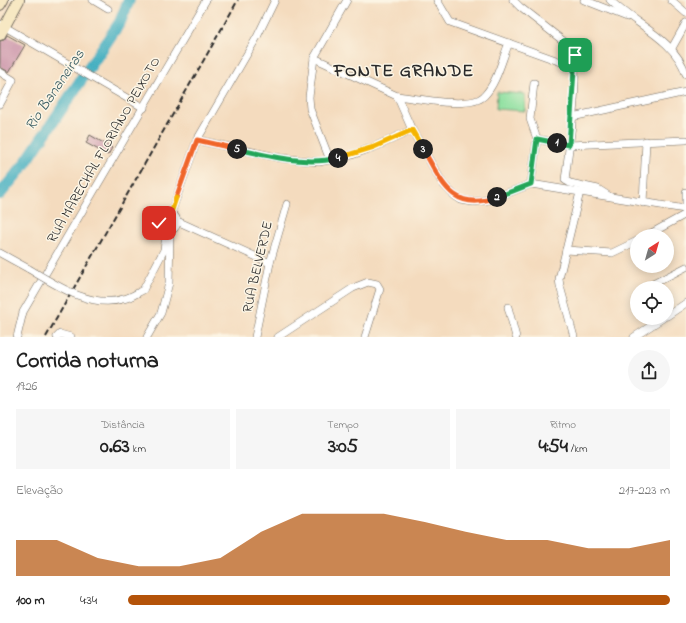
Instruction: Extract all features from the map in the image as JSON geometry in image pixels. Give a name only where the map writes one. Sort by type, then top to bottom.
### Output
[{"type":"street","points":[[0,5],[3,0]]},
{"type":"street","points":[[19,0],[2,28],[144,108]]},
{"type":"street","points":[[93,0],[108,9]]},
{"type":"street","name":"RUA MARECHAL FLORIANO PEIXOTO","points":[[17,337],[23,312],[206,0]]},
{"type":"street","points":[[171,213],[197,140],[257,37],[275,0]]},
{"type":"street","points":[[330,160],[310,109],[309,97],[314,58],[347,0]]},
{"type":"street","points":[[437,0],[450,22],[575,67]]},
{"type":"street","points":[[513,0],[537,22],[571,47],[575,55],[572,117],[565,180],[570,183],[598,189],[609,196]]},
{"type":"street","points":[[584,0],[635,20]]},
{"type":"street","points":[[610,0],[672,48],[682,62],[686,74]]},
{"type":"street","points":[[671,0],[686,13]]},
{"type":"street","points":[[672,48],[686,23]]},
{"type":"street","points":[[314,58],[397,96],[444,102],[470,102],[483,97],[491,86],[509,43]]},
{"type":"street","points":[[0,72],[13,80],[0,104]]},
{"type":"street","points":[[531,184],[537,139],[530,119],[534,83]]},
{"type":"street","points":[[572,117],[686,92]]},
{"type":"street","points":[[397,96],[412,130],[443,184],[461,200],[472,202],[489,200],[531,184],[609,196],[686,212]]},
{"type":"street","points":[[197,140],[281,158],[319,162],[374,147],[412,130]]},
{"type":"street","points":[[537,139],[569,145],[686,140]]},
{"type":"street","points":[[644,203],[646,141]]},
{"type":"street","points":[[574,337],[559,279],[580,192]]},
{"type":"street","points":[[686,192],[686,212]]},
{"type":"street","name":"RUA BELVERDE","points":[[255,337],[270,263],[287,204]]},
{"type":"street","points":[[658,229],[686,212]]},
{"type":"street","points":[[171,213],[177,221],[270,263]]},
{"type":"street","points":[[168,231],[161,227],[160,220],[164,214],[171,213]]},
{"type":"street","points":[[168,231],[176,228],[177,221]]},
{"type":"street","points":[[0,253],[56,284],[83,296],[100,302],[123,300],[143,290],[164,250],[168,231]]},
{"type":"street","points":[[147,337],[161,313],[169,283],[168,231]]},
{"type":"street","points":[[566,250],[605,254],[630,244]]},
{"type":"street","points":[[658,281],[686,266]]},
{"type":"street","points":[[278,337],[358,286],[368,282],[374,282],[380,289],[366,337]]},
{"type":"street","points":[[674,311],[686,303]]},
{"type":"street","points":[[508,307],[516,337]]},
{"type":"street","points":[[634,337],[652,325]]},
{"type":"street","points":[[58,336],[71,337]]},
{"type":"green space","points":[[497,92],[525,94],[525,111],[496,109]]},
{"type":"building","points":[[7,35],[25,45],[9,72],[0,67],[0,41],[4,40]]},
{"type":"building","points":[[90,135],[112,148],[108,155],[86,143]]},
{"type":"waterway","name":"Rio Bananeiras","points":[[0,194],[24,165],[120,22],[129,0]]},
{"type":"railway","points":[[46,337],[238,0]]},
{"type":"district","name":"FONTE GRANDE","points":[[404,72]]},
{"type":"route","points":[[159,223],[164,214],[171,213],[197,140],[281,158],[319,162],[352,155],[412,130],[443,184],[448,191],[461,200],[467,202],[478,202],[489,200],[531,184],[537,139],[569,145],[575,55]]}]
